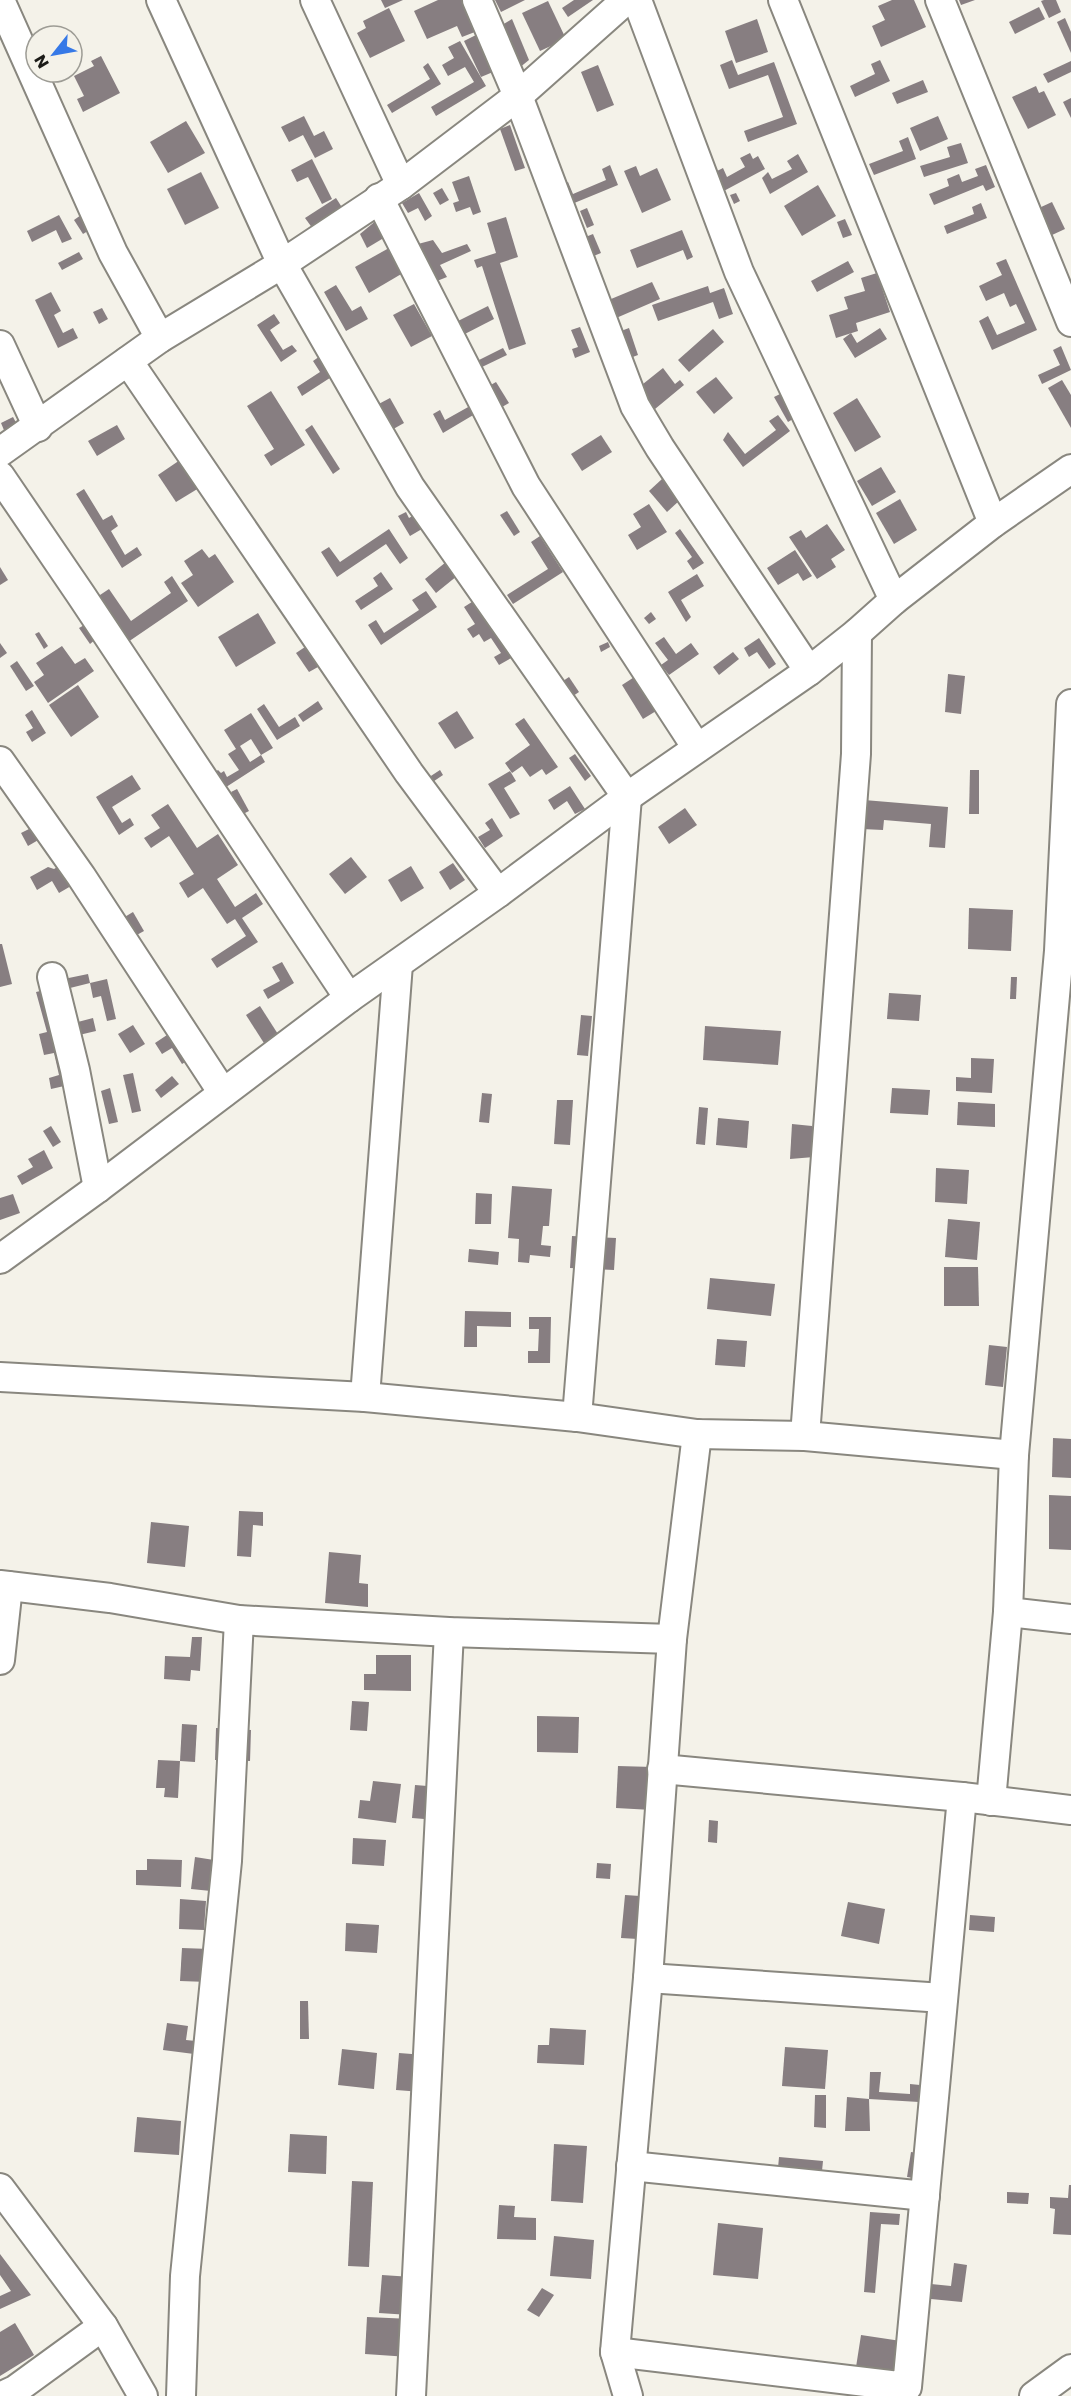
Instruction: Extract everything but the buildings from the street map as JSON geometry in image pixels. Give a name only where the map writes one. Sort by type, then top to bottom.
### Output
[{"type":"street","points":[[0,0],[114,253],[160,338]]},
{"type":"street","points":[[160,0],[282,264],[410,487],[627,797],[577,1417]]},
{"type":"street","points":[[315,0],[390,191],[526,486],[698,748]]},
{"type":"street","points":[[477,0],[518,96],[635,406],[660,448],[809,671]]},
{"type":"street","points":[[0,453],[160,338],[282,264],[390,191],[518,96],[626,0]]},
{"type":"street","points":[[637,0],[739,272],[894,600]]},
{"type":"street","points":[[783,0],[993,523]]},
{"type":"street","points":[[940,0],[1071,322]]},
{"type":"street","points":[[0,345],[38,427]]},
{"type":"street","points":[[128,361],[396,753],[498,893]]},
{"type":"street","points":[[0,1259],[98,1188],[349,998],[498,893],[627,797],[809,671],[894,600],[993,523],[1071,469]]},
{"type":"street","points":[[0,476],[349,998]]},
{"type":"street","points":[[805,1436],[856,754],[857,633]]},
{"type":"street","points":[[991,1801],[1008,1612],[1014,1455],[1065,951],[1071,704]]},
{"type":"street","points":[[0,761],[81,876],[223,1093]]},
{"type":"street","points":[[365,1397],[398,964]]},
{"type":"street","points":[[52,977],[75,1070],[98,1188]]},
{"type":"street","points":[[0,1377],[365,1397],[577,1417],[697,1434],[805,1436],[1014,1455]]},
{"type":"street","points":[[628,2396],[615,2352],[648,1978],[672,1639],[697,1434]]},
{"type":"street","points":[[0,1660],[4,1586],[110,1598],[239,1620],[449,1632],[672,1639]]},
{"type":"street","points":[[1008,1612],[1071,1619]]},
{"type":"street","points":[[181,2396],[186,2276],[227,1861],[239,1620]]},
{"type":"street","points":[[411,2396],[449,1632]]},
{"type":"street","points":[[662,1769],[1071,1809]]},
{"type":"street","points":[[615,2352],[907,2391],[962,1797]]},
{"type":"street","points":[[648,1978],[943,1998]]},
{"type":"street","points":[[631,2166],[924,2196]]},
{"type":"street","points":[[0,2188],[10,2218],[103,2326],[143,2396]]},
{"type":"street","points":[[2,2396],[15,2390],[103,2326]]},
{"type":"street","points":[[1034,2396],[1071,2369]]}]
